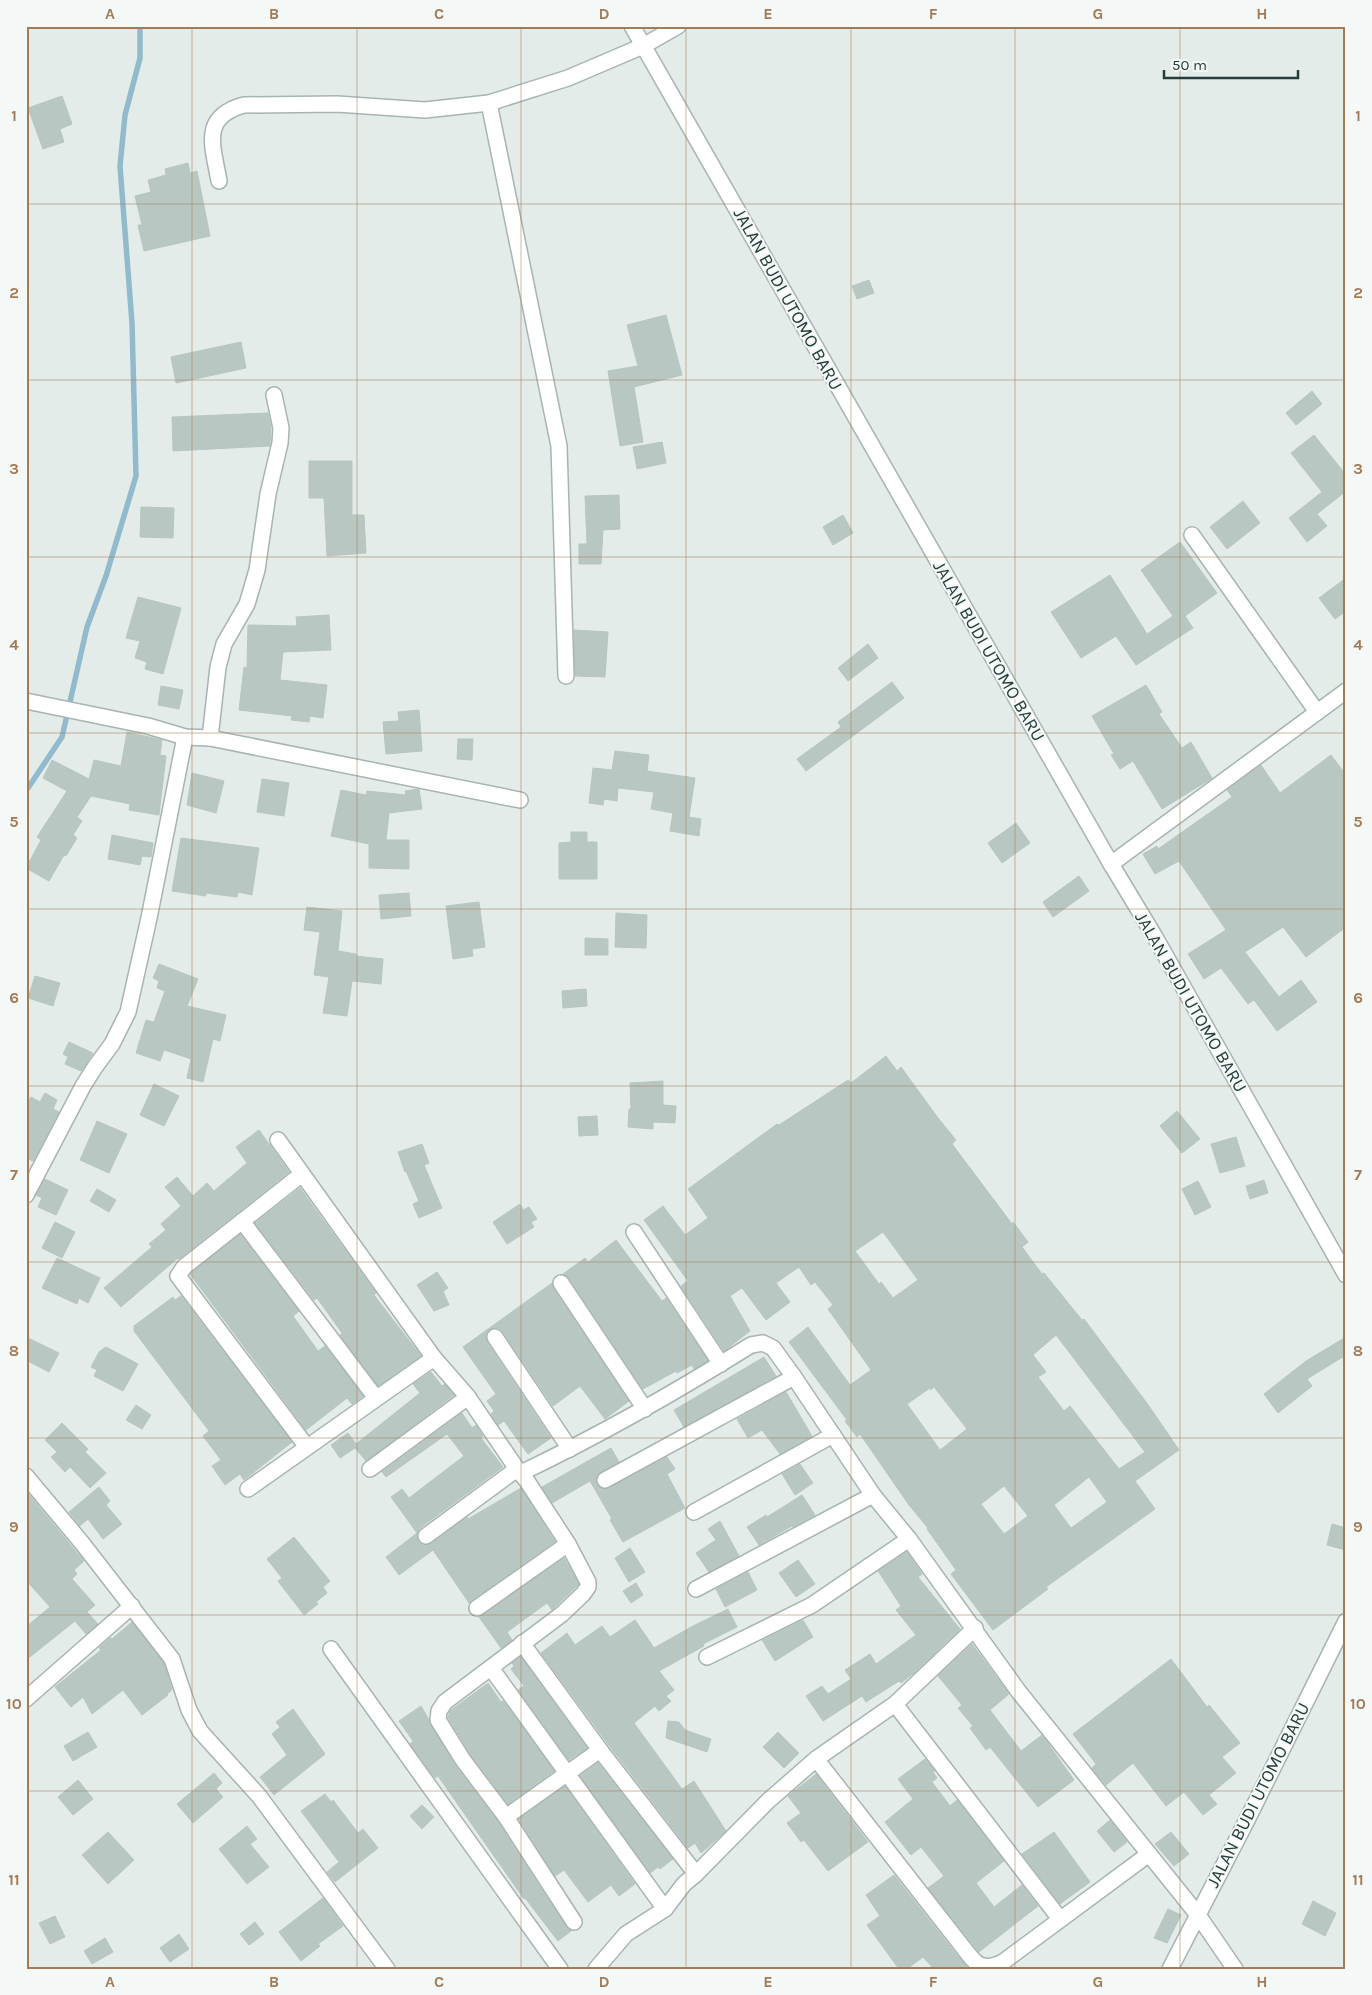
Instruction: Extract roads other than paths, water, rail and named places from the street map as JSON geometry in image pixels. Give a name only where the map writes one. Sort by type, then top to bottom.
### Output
[{"type":"street","name":"JALAN BUDI UTOMO BARU","points":[[632,26],[1111,864],[1155,936],[1346,1275]]},
{"type":"street","points":[[219,182],[212,136],[221,116],[230,109],[244,105],[337,104],[425,110],[489,104],[568,78],[643,46],[678,26]]},
{"type":"street","points":[[489,104],[558,437],[566,676]]},
{"type":"street","points":[[210,738],[218,667],[224,644],[247,604],[258,570],[266,502],[280,443],[281,428],[274,395]]},
{"type":"street","points":[[1192,535],[1317,712]]},
{"type":"street","points":[[1111,864],[1346,692]]},
{"type":"street","points":[[26,701],[82,714],[130,722],[185,737],[210,738],[520,800]]},
{"type":"street","points":[[26,1195],[83,1086],[112,1044],[128,1012],[185,737]]},
{"type":"street","points":[[278,1140],[434,1358],[468,1397],[568,1544],[586,1576],[588,1587],[562,1614],[445,1702],[439,1711],[438,1720],[463,1760],[506,1817],[574,1922]]},
{"type":"street","points":[[302,1174],[184,1266],[178,1276],[307,1447]]},
{"type":"street","points":[[242,1221],[376,1398]]},
{"type":"street","points":[[634,1232],[721,1364]]},
{"type":"street","points":[[561,1283],[645,1409]]},
{"type":"street","points":[[494,1337],[570,1449]]},
{"type":"street","points":[[426,1536],[519,1471],[570,1449],[645,1409],[751,1345],[763,1343],[772,1348],[794,1377],[873,1495],[909,1539],[1019,1692],[1198,1915],[1235,1969]]},
{"type":"street","points":[[248,1489],[434,1358]]},
{"type":"street","points":[[606,1480],[794,1377]]},
{"type":"street","points":[[370,1469],[468,1397]]},
{"type":"street","points":[[694,1512],[833,1435]]},
{"type":"street","points":[[26,1476],[132,1606],[172,1659],[187,1704],[200,1731],[259,1796],[387,1969]]},
{"type":"street","points":[[696,1589],[873,1495]]},
{"type":"street","points":[[707,1657],[812,1605],[909,1539]]},
{"type":"street","points":[[477,1608],[568,1544]]},
{"type":"street","points":[[26,1699],[132,1606]]},
{"type":"street","name":"JALAN BUDI UTOMO BARU","points":[[1170,1969],[1346,1621]]},
{"type":"street","points":[[596,1969],[626,1934],[665,1909],[684,1884],[762,1807],[816,1759],[895,1704],[974,1628]]},
{"type":"street","points":[[522,1643],[600,1750],[696,1874]]},
{"type":"street","points":[[331,1649],[560,1969]]},
{"type":"street","points":[[491,1668],[665,1909]]},
{"type":"street","points":[[895,1704],[1060,1919]]},
{"type":"street","points":[[506,1817],[600,1750]]},
{"type":"street","points":[[816,1759],[974,1962],[982,1967],[994,1966],[1003,1962],[1149,1854]]},
{"type":"waterway","points":[[26,791],[62,737],[87,627],[106,576],[136,476],[132,323],[120,166],[125,115],[140,58],[140,26]]}]
